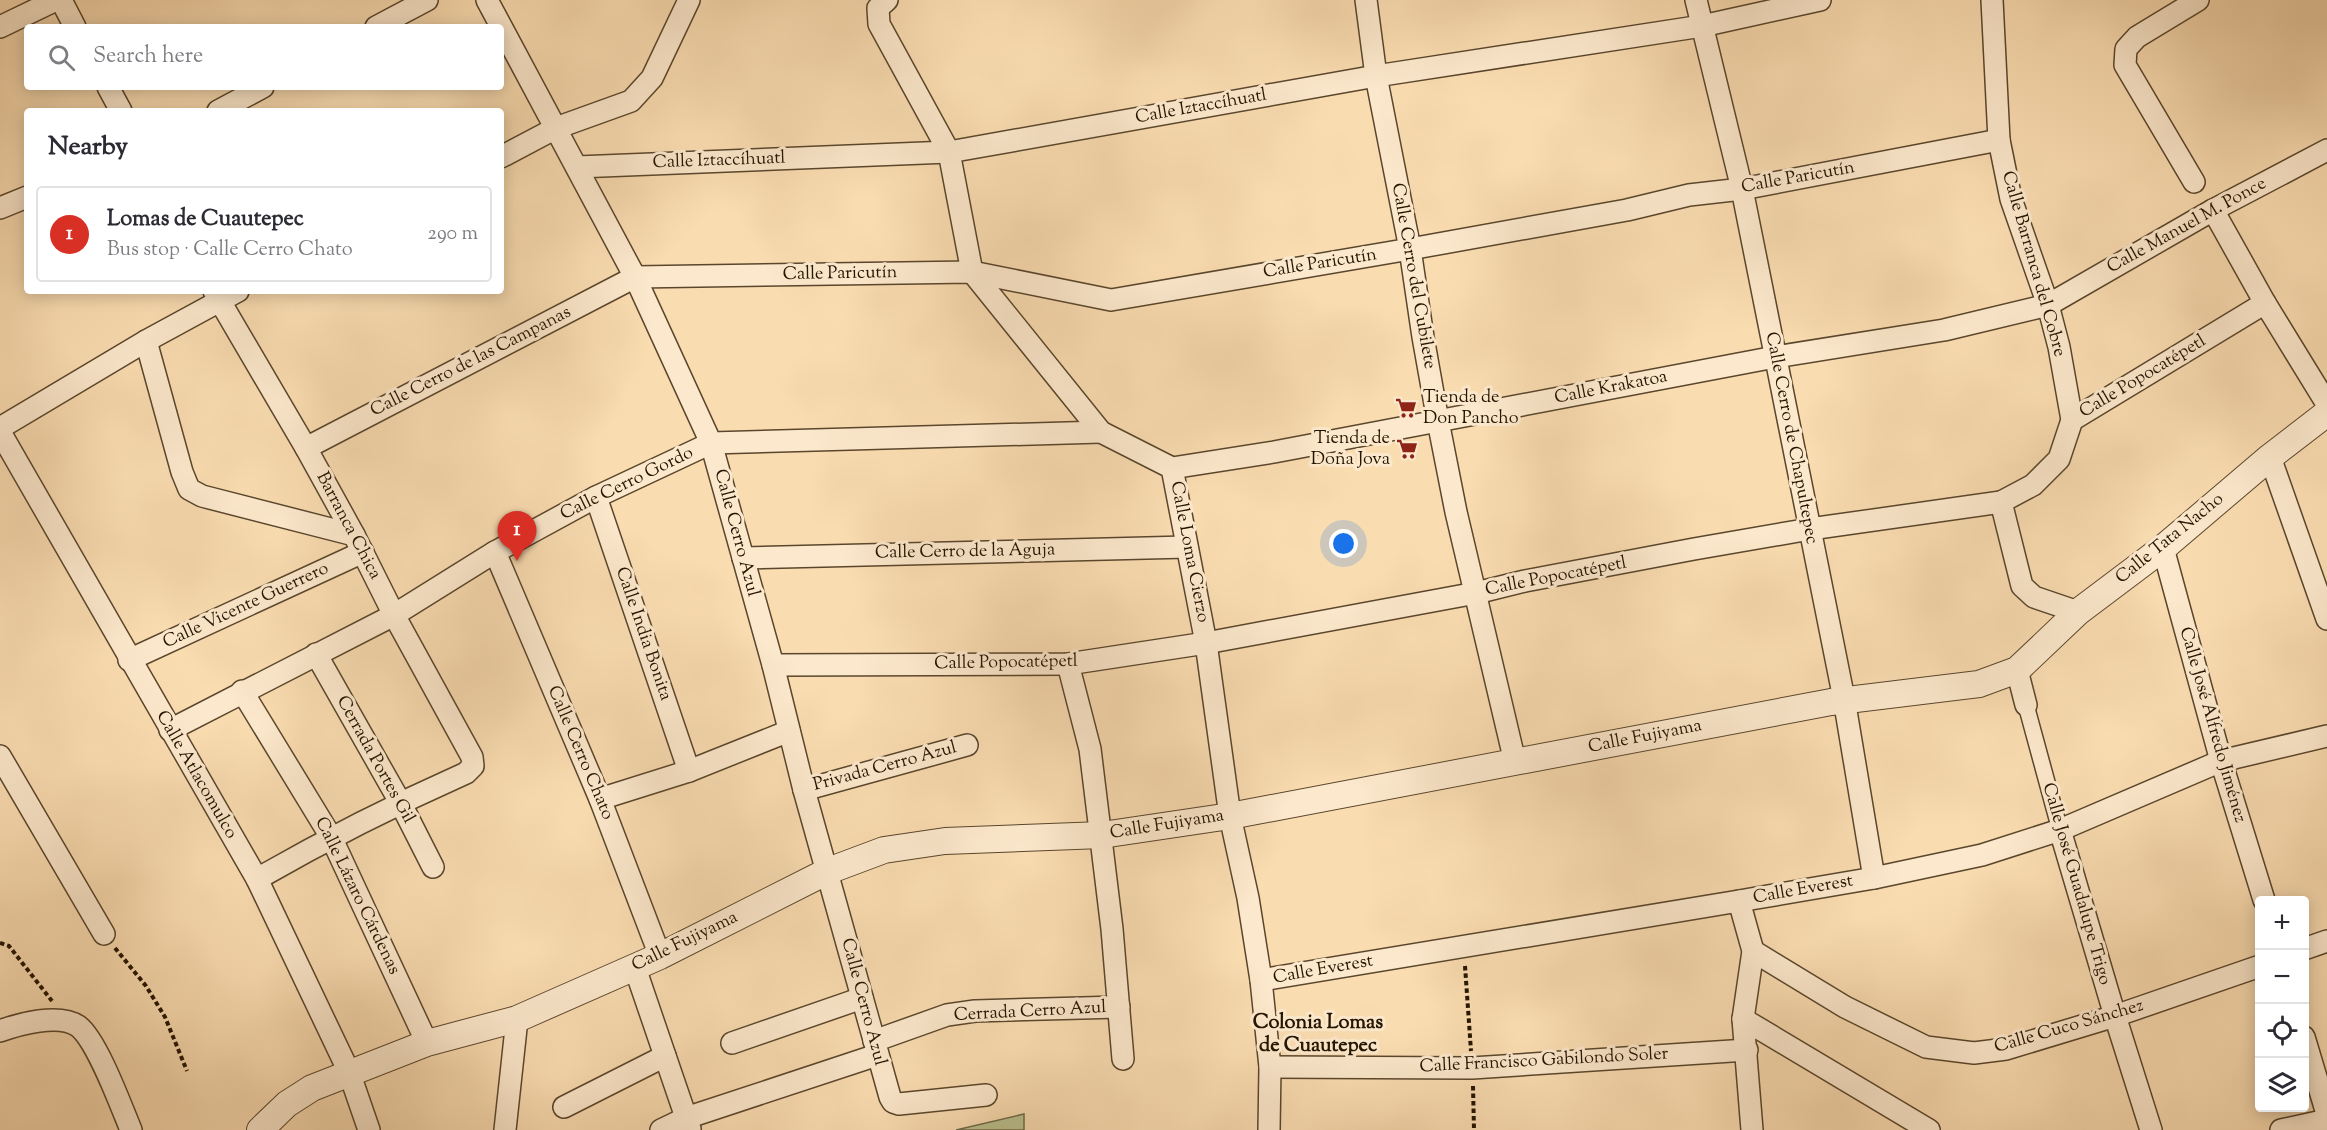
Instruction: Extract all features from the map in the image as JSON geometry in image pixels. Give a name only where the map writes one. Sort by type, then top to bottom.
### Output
[{"type":"street","points":[[0,27],[56,0]]},
{"type":"street","points":[[61,0],[73,24]]},
{"type":"street","points":[[382,24],[427,0]]},
{"type":"street","name":"Calle Cerro Azul","points":[[487,0],[500,24]]},
{"type":"street","points":[[504,155],[556,128],[631,101],[652,78],[689,0]]},
{"type":"street","name":"Calle Cerro del Cubilete","points":[[1366,0],[1376,75],[1410,249],[1438,421],[1515,762]]},
{"type":"street","name":"Calle Cerro de Chapultepec","points":[[1696,0],[1742,189],[1844,699],[1874,878]]},
{"type":"street","name":"Calle Iztaccíhuatl","points":[[577,167],[949,152],[1376,75],[1702,26],[1820,0]]},
{"type":"street","name":"Calle Barranca del Cobre","points":[[1992,0],[1999,140],[2011,199],[2048,305],[2059,347],[2072,420]]},
{"type":"street","points":[[2194,182],[2125,65],[2126,49],[2137,37],[2198,0]]},
{"type":"street","name":"Calle Loma Cierzo","points":[[883,4],[879,24],[949,152],[972,272],[1101,432],[1172,468],[1206,643],[1230,816],[1248,898],[1261,980],[1270,1067],[1269,1130]]},
{"type":"street","name":"Calle Cerro Azul","points":[[504,32],[635,277],[711,442],[861,998],[893,1102],[899,1104],[986,1095]]},
{"type":"street","points":[[110,90],[119,108]]},
{"type":"street","points":[[224,108],[257,90]]},
{"type":"street","name":"Calle Paricutín","points":[[635,277],[972,272],[1111,300],[1627,210],[1689,195],[1742,189],[1999,140]]},
{"type":"street","name":"Calle Manuel M. Ponce","points":[[2048,305],[2213,210],[2327,150]]},
{"type":"street","points":[[0,208],[24,198]]},
{"type":"street","points":[[2213,210],[2265,303],[2327,404]]},
{"type":"street","name":"Calle Cerro de las Campanas","points":[[306,448],[635,277]]},
{"type":"street","points":[[0,430],[216,296]]},
{"type":"street","name":"Barranca Chica","points":[[216,296],[306,448],[472,757],[472,766],[466,773],[400,802]]},
{"type":"street","name":"Calle Popocatépetl","points":[[773,665],[1068,664],[1206,643],[1476,593],[1525,581],[1810,530],[2001,502],[2033,485],[2059,459],[2072,420],[2265,303]]},
{"type":"street","name":"Calle Krakatoa","points":[[1172,468],[1274,452],[1775,357],[1944,330],[2048,305]]},
{"type":"street","points":[[146,341],[182,472],[189,489],[202,496],[358,543]]},
{"type":"street","name":"Calle Tata Nacho","points":[[2017,670],[2078,612],[2163,548],[2270,457],[2327,413]]},
{"type":"street","name":"Calle Atlacomulco","points":[[0,430],[129,660],[257,879],[349,1072],[369,1130]]},
{"type":"street","name":"Calle Cerro Gordo","points":[[170,730],[394,615],[495,552],[596,497],[711,442],[1101,432]]},
{"type":"street","points":[[2270,457],[2327,619]]},
{"type":"street","name":"Calle India Bonita","points":[[596,497],[689,771]]},
{"type":"street","points":[[2001,502],[2022,586],[2034,597],[2078,612]]},
{"type":"street","name":"Calle Vicente Guerrero","points":[[129,660],[358,543]]},
{"type":"street","name":"Calle Cerro de la Aguja","points":[[743,558],[1187,547]]},
{"type":"street","name":"Calle José Alfredo Jiménez","points":[[2163,548],[2221,761],[2263,896]]},
{"type":"street","name":"Calle Cerro Chato","points":[[495,552],[600,799],[660,956]]},
{"type":"street","name":"Cerrada Portes Gil","points":[[316,654],[400,802],[433,867]]},
{"type":"street","points":[[1068,664],[1090,749],[1102,835],[1123,1059]]},
{"type":"street","name":"Calle Fujiyama","points":[[260,1130],[287,1104],[312,1088],[427,1043],[517,1019],[635,968],[828,871],[884,850],[945,841],[1102,835],[1230,816],[1844,699],[1979,684],[2017,670]]},
{"type":"street","name":"Calle José Guadalupe Trigo","points":[[2017,670],[2060,830],[2151,1130]]},
{"type":"street","name":"Calle Lázaro Cárdenas","points":[[242,692],[331,837],[427,1043]]},
{"type":"street","points":[[600,799],[689,771],[789,731]]},
{"type":"street","name":"Calle Everest","points":[[1261,980],[1874,878],[1982,855],[2060,830],[2221,761],[2327,736]]},
{"type":"street","name":"Privada Cerro Azul","points":[[804,790],[967,745]]},
{"type":"street","points":[[0,756],[104,933]]},
{"type":"street","points":[[257,879],[331,837],[400,802]]},
{"type":"street","points":[[1739,901],[1753,951],[1743,1019],[1752,1130]]},
{"type":"street","points":[[2309,947],[2327,940]]},
{"type":"street","name":"Calle Cuco Sánchez","points":[[1753,951],[1845,1007],[1926,1047],[1974,1053],[2006,1049],[2115,1016],[2255,967]]},
{"type":"street","points":[[635,968],[688,1124]]},
{"type":"street","points":[[732,1043],[861,998]]},
{"type":"street","name":"Cerrada Cerro Azul","points":[[661,1130],[688,1124],[875,1048],[947,1015],[975,1011],[1119,1007]]},
{"type":"street","points":[[505,1130],[517,1019]]},
{"type":"street","points":[[1743,1019],[1929,1130]]},
{"type":"street","points":[[0,1031],[42,1020],[68,1022],[78,1026],[100,1060],[131,1130]]},
{"type":"street","name":"Calle Francisco Gabilondo Soler","points":[[1270,1067],[1472,1068],[1747,1050]]},
{"type":"street","points":[[2309,1054],[2327,1114]]},
{"type":"street","points":[[564,1107],[665,1056]]},
{"type":"street","points":[[2282,1130],[2327,1120]]},
{"type":"path","points":[[104,933],[156,1002],[165,1017],[187,1071]]},
{"type":"path","points":[[0,943],[9,946],[52,1000],[52,1008]]},
{"type":"path","points":[[1464,946],[1474,1130]]},
{"type":"green space","points":[[1024,1114],[1024,1130],[956,1130]]},
{"type":"place","name":"Tienda de Don Pancho","points":[[1406,408]]},
{"type":"place","name":"Tienda de Doña Jova","points":[[1407,449]]},
{"type":"place","name":"Lomas de Cuautepec","points":[[517,561]]},
{"type":"district","name":"Colonia Lomas de Cuautepec","points":[[1318,1034]]}]
